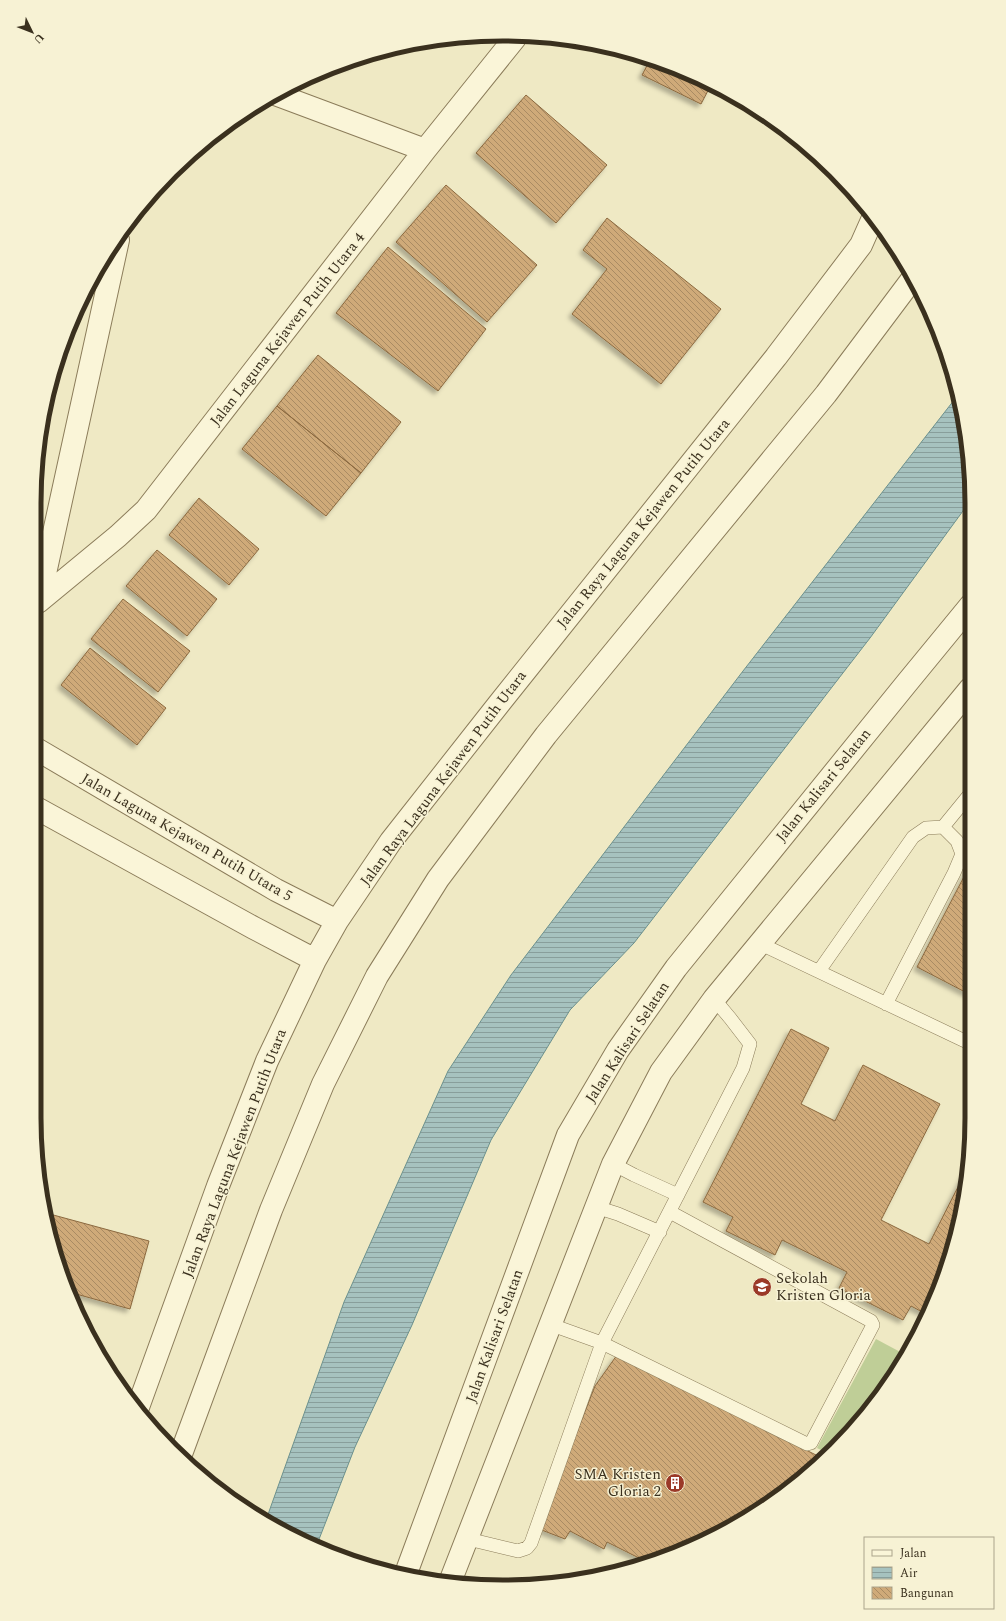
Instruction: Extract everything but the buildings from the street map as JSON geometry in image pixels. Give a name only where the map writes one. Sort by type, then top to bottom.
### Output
[{"type":"street","name":"Jalan Laguna Kejawen Putih Utara 4","points":[[41,600],[118,536],[146,510],[425,150],[513,41]]},
{"type":"street","points":[[283,97],[425,150]]},
{"type":"street","name":"Jalan Raya Laguna Kejawen Putih Utara","points":[[139,1403],[218,1186],[264,1069],[315,960],[336,921],[391,841],[776,357],[861,244],[871,223]]},
{"type":"street","name":"Jalan Laguna Kejawen Putih Utara 4","points":[[41,588],[115,252]]},
{"type":"street","points":[[182,1451],[271,1210],[323,1084],[377,976],[413,918],[438,879],[546,735],[826,394],[909,283]]},
{"type":"street","name":"Jalan Kalisari Selatan","points":[[407,1570],[568,1135],[618,1050],[676,968],[965,612]]},
{"type":"street","points":[[452,1577],[613,1164],[661,1072],[714,999],[761,944],[965,695]]},
{"type":"street","name":"Jalan Laguna Kejawen Putih Utara 5","points":[[41,752],[276,890],[336,921]]},
{"type":"street","points":[[41,811],[315,960]]},
{"type":"lane","points":[[820,971],[913,837],[926,828],[943,827],[965,800]]},
{"type":"lane","points":[[886,1004],[954,873],[962,854],[957,841],[943,827]]},
{"type":"lane","points":[[761,944],[965,1041]]},
{"type":"lane","points":[[468,1538],[518,1551],[527,1548],[531,1543],[602,1343],[744,1068],[750,1044],[714,999]]},
{"type":"lane","points":[[613,1164],[634,1176],[678,1195]]},
{"type":"lane","points":[[596,1207],[618,1214],[660,1232]]},
{"type":"lane","points":[[550,1324],[602,1343],[807,1444],[812,1443],[873,1325],[871,1321],[670,1212]]},
{"type":"green space","points":[[876,1339],[901,1352],[870,1399],[850,1423],[823,1451],[817,1448]]},
{"type":"water","points":[[953,401],[961,443],[965,508],[870,638],[634,943],[570,1010],[491,1140],[412,1325],[355,1447],[318,1541],[272,1518],[268,1515],[344,1302],[448,1071],[511,975],[743,671]]},
{"type":"place","name":"Sekolah Kristen Gloria","points":[[762,1287]]},
{"type":"place","name":"SMA Kristen Gloria 2","points":[[675,1483]]}]
